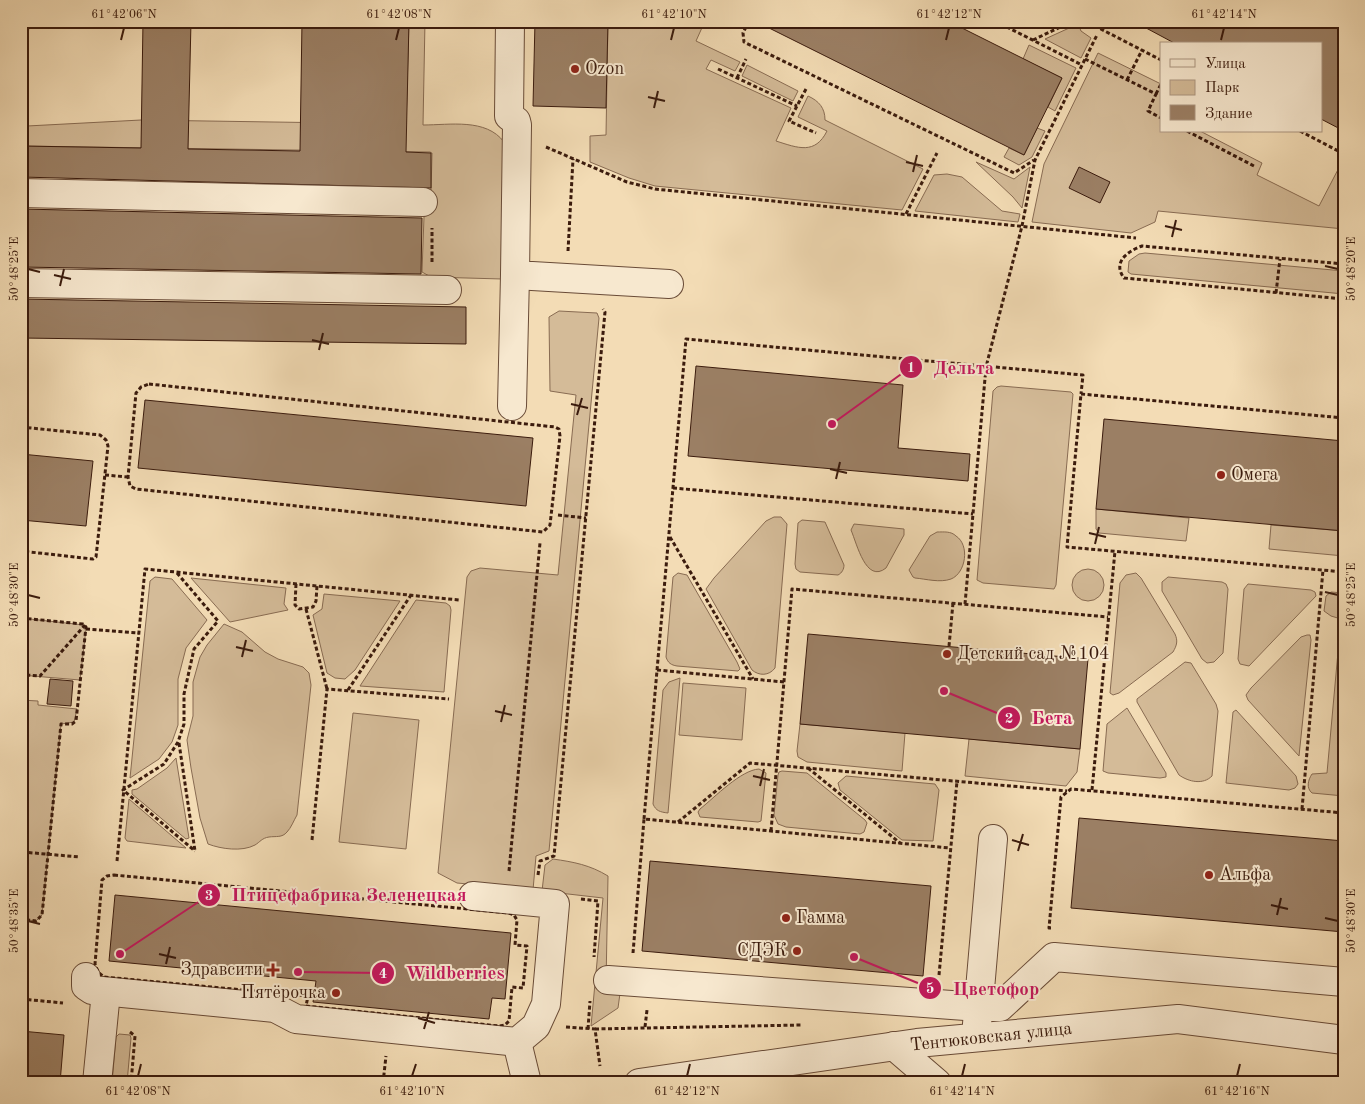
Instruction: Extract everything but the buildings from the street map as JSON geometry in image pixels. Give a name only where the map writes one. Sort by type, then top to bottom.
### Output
[{"type":"street","points":[[510,21],[509,116],[516,121],[517,125],[512,406]]},
{"type":"street","points":[[21,193],[423,202]]},
{"type":"street","points":[[514,275],[669,284]]},
{"type":"street","points":[[21,283],[439,290]]},
{"type":"street","points":[[976,1038],[993,839]]},
{"type":"street","points":[[473,896],[555,904],[546,1004],[526,1034],[527,1083]]},
{"type":"street","points":[[608,980],[979,1007],[1000,1007],[1054,957],[1344,982]]},
{"type":"street","points":[[97,1083],[96,984],[275,1008],[296,1018],[306,1020],[526,1034]]},
{"type":"street","name":"Тентюковская улица","points":[[644,1082],[894,1046],[1178,1018],[1344,1040]]},
{"type":"street","points":[[894,1046],[937,1083]]},
{"type":"path","points":[[749,21],[743,33],[744,42],[1014,173],[1035,160]]},
{"type":"path","points":[[995,21],[1082,65]]},
{"type":"path","points":[[1032,40],[1073,21]]},
{"type":"path","points":[[1090,21],[1097,27],[1160,59]]},
{"type":"path","points":[[965,604],[986,366],[1022,226],[1035,160],[1097,35]]},
{"type":"path","points":[[1127,80],[1142,50]]},
{"type":"path","points":[[737,78],[746,59]]},
{"type":"path","points":[[1085,59],[1156,94]]},
{"type":"path","points":[[718,69],[797,106]]},
{"type":"path","points":[[1160,86],[1148,111],[1160,117]]},
{"type":"path","points":[[806,89],[789,121],[816,133]]},
{"type":"path","points":[[1189,132],[1254,166]]},
{"type":"path","points":[[1302,132],[1344,154]]},
{"type":"path","points":[[545,146],[627,182],[655,189],[1136,238]]},
{"type":"path","points":[[906,214],[937,153]]},
{"type":"path","points":[[567,277],[573,159]]},
{"type":"path","points":[[423,202],[430,205],[432,209],[439,290]]},
{"type":"path","points":[[1019,211],[1024,212]]},
{"type":"path","points":[[1344,264],[1142,246],[1125,254],[1120,265],[1120,271],[1124,278],[1344,299]]},
{"type":"path","points":[[1276,293],[1280,258]]},
{"type":"path","points":[[554,856],[605,312],[598,306]]},
{"type":"path","points":[[633,956],[686,339],[1083,375],[1067,547],[1344,572]]},
{"type":"path","points":[[149,384],[555,427],[559,429],[560,436],[550,525],[543,532],[136,489],[130,486],[128,477],[136,393],[141,387],[149,384]]},
{"type":"path","points":[[1081,394],[1344,418]]},
{"type":"path","points":[[21,427],[100,435],[106,440],[108,446],[96,557],[93,559],[21,551]]},
{"type":"path","points":[[105,476],[128,477]]},
{"type":"path","points":[[673,488],[973,514]]},
{"type":"path","points":[[558,515],[586,518]]},
{"type":"path","points":[[669,535],[753,679]]},
{"type":"path","points":[[509,873],[540,543]]},
{"type":"path","points":[[1092,790],[1115,551]]},
{"type":"path","points":[[117,861],[145,569],[459,600]]},
{"type":"path","points":[[1302,809],[1324,570]]},
{"type":"path","points":[[123,790],[164,764],[178,742],[184,724],[185,686],[194,649],[218,621],[176,572]]},
{"type":"path","points":[[296,584],[295,605],[298,610],[306,610],[313,607],[316,601],[317,586]]},
{"type":"path","points":[[771,831],[792,589],[1108,617]]},
{"type":"path","points":[[348,690],[411,595]]},
{"type":"path","points":[[949,646],[953,603]]},
{"type":"path","points":[[306,610],[327,688],[312,840]]},
{"type":"path","points":[[21,618],[139,633]]},
{"type":"path","points":[[21,671],[27,675],[40,676],[85,627]]},
{"type":"path","points":[[21,919],[36,921],[41,917],[61,724],[72,724],[76,721],[85,627]]},
{"type":"path","points":[[657,670],[784,682]]},
{"type":"path","points":[[327,688],[449,699]]},
{"type":"path","points":[[123,790],[195,851],[178,742]]},
{"type":"path","points":[[678,822],[750,763],[1068,791]]},
{"type":"path","points":[[808,768],[900,843]]},
{"type":"path","points":[[938,982],[957,781]]},
{"type":"path","points":[[1059,928],[1049,928],[1061,798],[1071,789],[1077,788],[1344,812]]},
{"type":"path","points":[[644,819],[950,848]]},
{"type":"path","points":[[22,852],[80,857]]},
{"type":"path","points":[[114,875],[509,913],[514,915],[517,920],[515,945],[527,946],[523,988],[512,987],[508,1021],[505,1025],[499,1026],[306,1006],[308,996],[104,977],[98,972],[95,964],[102,880],[114,875]]},
{"type":"path","points":[[21,999],[66,1004]]},
{"type":"path","points":[[526,1034],[595,1029],[811,1025]]},
{"type":"path","points":[[595,1029],[600,1066]]},
{"type":"green space","points":[[21,21],[30,21],[21,80]]},
{"type":"green space","points":[[409,21],[425,21],[423,125],[456,124],[478,126],[488,129],[504,142],[502,279],[431,277],[422,272],[424,217],[431,194],[432,153],[430,152],[21,146],[21,127],[27,126],[141,120],[406,124]]},
{"type":"green space","points":[[608,21],[705,21],[696,41],[740,62],[735,71],[711,60],[706,69],[791,108],[776,141],[805,148],[817,144],[822,139],[827,131],[798,117],[808,96],[821,105],[825,120],[923,169],[902,210],[655,186],[629,178],[590,162],[590,136],[606,135]]},
{"type":"green space","points":[[1078,24],[1081,31],[1091,38],[1081,58],[1045,39]]},
{"type":"green space","points":[[1029,45],[1076,68],[1055,111],[1048,107],[1062,78],[1023,59]]},
{"type":"green space","points":[[1098,53],[1160,84],[1160,132],[1202,132],[1262,163],[1257,175],[1319,206],[1343,160],[1344,229],[1158,211],[1155,222],[1131,233],[1032,222],[1044,164]]},
{"type":"green space","points":[[747,65],[798,91],[793,101],[742,76]]},
{"type":"green space","points":[[1037,128],[1045,131],[1032,157],[1019,165],[1004,157],[1009,148],[1024,155]]},
{"type":"green space","points":[[976,162],[1014,179],[1030,167],[1022,208],[1013,197]]},
{"type":"green space","points":[[947,174],[962,177],[1002,211],[1020,214],[1018,222],[915,211],[934,175]]},
{"type":"green space","points":[[1139,254],[1344,271],[1344,294],[1131,274],[1128,272],[1129,261]]},
{"type":"green space","points":[[559,311],[597,313],[599,318],[549,851],[536,856],[533,890],[457,883],[438,873],[467,577],[471,571],[480,568],[558,575],[576,395],[550,391],[549,317]]},
{"type":"green space","points":[[1001,386],[1071,392],[1073,394],[1056,585],[1054,589],[983,583],[977,580],[993,391]]},
{"type":"green space","points":[[1096,509],[1189,518],[1186,541],[1099,533],[1096,529]]},
{"type":"green space","points":[[774,517],[781,517],[787,524],[775,668],[770,673],[761,674],[752,670],[706,589],[766,521]]},
{"type":"green space","points":[[802,520],[825,522],[844,565],[844,568],[838,575],[800,572],[796,569],[798,523]]},
{"type":"green space","points":[[854,524],[904,529],[904,535],[886,568],[879,572],[873,571],[868,567],[859,552],[851,530]]},
{"type":"green space","points":[[1271,525],[1344,531],[1344,556],[1269,549]]},
{"type":"green space","points":[[937,532],[952,533],[960,540],[965,552],[960,571],[951,579],[942,581],[913,577],[909,570],[930,536]]},
{"type":"green space","points":[[1088,569],[1094,570],[1099,574],[1103,579],[1103,591],[1099,596],[1094,600],[1088,601],[1082,600],[1077,596],[1073,591],[1072,585],[1073,579],[1077,574],[1082,570]]},
{"type":"green space","points":[[678,573],[687,575],[737,662],[740,669],[738,671],[677,666],[668,661],[666,657],[673,577]]},
{"type":"green space","points":[[1136,573],[1141,578],[1175,634],[1177,643],[1173,652],[1119,693],[1113,695],[1110,693],[1120,583],[1126,575]]},
{"type":"green space","points":[[155,577],[172,579],[207,620],[186,648],[178,679],[178,725],[172,742],[159,759],[130,778],[150,581]]},
{"type":"green space","points":[[1168,577],[1222,582],[1226,584],[1228,589],[1223,653],[1214,662],[1207,663],[1202,659],[1162,591],[1162,582]]},
{"type":"green space","points":[[191,578],[286,588],[284,604],[288,610],[230,622]]},
{"type":"green space","points":[[1248,584],[1311,590],[1315,592],[1316,596],[1249,666],[1240,664],[1238,659],[1244,589]]},
{"type":"green space","points":[[1331,592],[1344,593],[1344,796],[1312,793],[1308,786],[1312,774],[1327,773],[1341,619],[1331,616],[1324,611],[1326,596]]},
{"type":"green space","points":[[324,594],[400,601],[355,670],[345,679],[335,678],[327,673],[313,615],[322,609]]},
{"type":"green space","points":[[416,600],[446,603],[450,606],[444,692],[360,686]]},
{"type":"green space","points":[[21,618],[84,625],[86,629],[80,680],[21,675]]},
{"type":"green space","points":[[224,624],[242,632],[265,652],[278,659],[303,667],[309,673],[311,685],[297,815],[290,828],[283,835],[263,839],[250,847],[238,849],[208,844],[200,818],[187,740],[193,716],[193,682],[200,657]]},
{"type":"green space","points":[[1310,635],[1311,640],[1299,756],[1248,700],[1246,695],[1301,637]]},
{"type":"green space","points":[[1185,662],[1191,663],[1216,704],[1218,711],[1212,776],[1204,781],[1191,781],[1179,775],[1137,702],[1137,699]]},
{"type":"green space","points":[[680,678],[668,813],[659,811],[653,804],[663,690],[669,682]]},
{"type":"green space","points":[[683,683],[746,688],[742,740],[679,735]]},
{"type":"green space","points":[[21,700],[38,701],[38,705],[77,709],[74,722],[61,724],[42,915],[36,921],[21,919]]},
{"type":"green space","points":[[1127,708],[1166,773],[1166,777],[1160,778],[1103,771],[1107,724]]},
{"type":"green space","points":[[1236,710],[1296,776],[1298,784],[1295,788],[1289,790],[1226,783],[1233,712]]},
{"type":"green space","points":[[353,713],[419,720],[406,849],[339,842]]},
{"type":"green space","points":[[800,724],[905,733],[902,771],[807,762],[798,757]]},
{"type":"green space","points":[[969,739],[1080,749],[1077,772],[1066,786],[965,776]]},
{"type":"green space","points":[[176,758],[189,838],[186,839],[132,794],[132,790],[137,789],[167,768]]},
{"type":"green space","points":[[759,769],[766,773],[761,821],[700,817],[698,812],[700,809],[728,785],[744,774]]},
{"type":"green space","points":[[782,771],[807,773],[865,820],[867,823],[864,832],[860,834],[786,827],[778,824],[774,815],[778,775]]},
{"type":"green space","points":[[846,776],[935,784],[939,790],[933,841],[902,840],[840,790],[838,783]]},
{"type":"green space","points":[[129,799],[186,848],[127,841],[125,838]]},
{"type":"green space","points":[[553,859],[582,864],[608,876],[606,985],[621,986],[618,1008],[591,1026],[603,898],[542,891],[545,865]]},
{"type":"green space","points":[[119,1034],[130,1035],[131,1038],[127,1083],[112,1083],[116,1037]]},
{"type":"place","name":"Ozon","points":[[575,69]]},
{"type":"place","name":"Дельта","points":[[832,424]]},
{"type":"place","name":"Омега","points":[[1221,475]]},
{"type":"place","name":"Детский сад №104","points":[[947,654]]},
{"type":"place","name":"Бета","points":[[944,691]]},
{"type":"place","name":"Альфа","points":[[1209,875]]},
{"type":"place","name":"Гамма","points":[[786,918]]},
{"type":"place","name":"СДЭК","points":[[797,951]]},
{"type":"place","name":"Птицефабрика Зеленецкая","points":[[120,954]]},
{"type":"place","name":"Цветофор","points":[[854,957]]},
{"type":"place","name":"Здравсити","points":[[273,970]]},
{"type":"place","name":"Wildberries","points":[[298,972]]},
{"type":"place","name":"Пятёрочка","points":[[336,993]]}]
